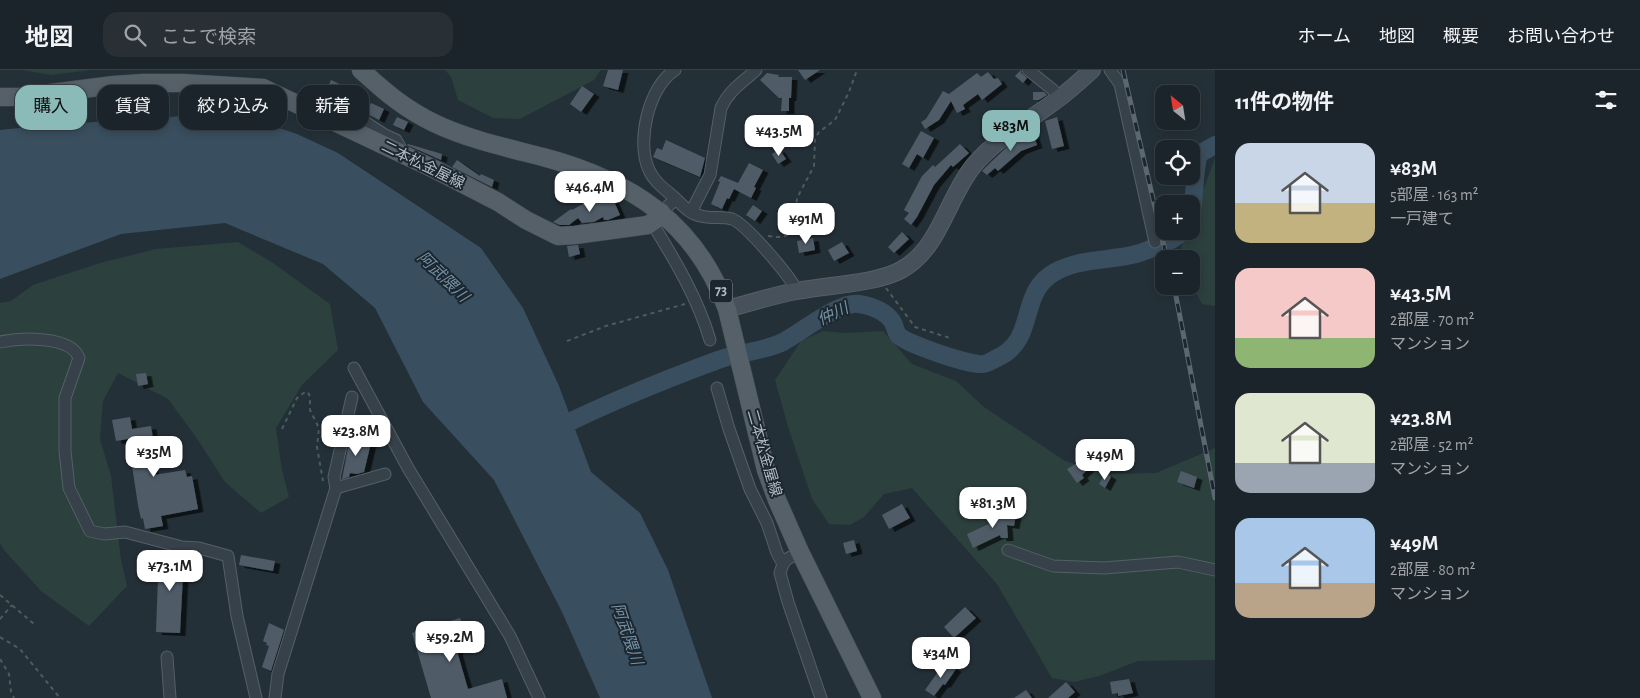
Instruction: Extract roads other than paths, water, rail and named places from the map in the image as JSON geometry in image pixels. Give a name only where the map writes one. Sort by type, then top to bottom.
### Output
[{"type":"main road","name":"二本松金屋線","points":[[361,70],[397,102],[436,124],[510,150],[543,157],[596,175],[621,186],[657,218],[677,226],[711,271],[720,290],[727,309],[766,470],[800,552],[872,698]]},
{"type":"main road","name":"二本松金屋線","points":[[0,97],[20,97],[114,85],[145,78],[263,88],[498,202],[526,220],[558,236],[576,236],[657,218]]},
{"type":"street","points":[[675,70],[664,80],[656,94],[646,120],[643,145],[649,172],[691,212],[700,216],[734,220],[750,234],[789,278],[797,291]]},
{"type":"street","points":[[691,212],[710,175],[722,108],[726,98],[730,91],[756,70]]},
{"type":"street","points":[[1028,70],[1060,98]]},
{"type":"street","points":[[727,309],[797,291],[878,277],[900,271],[918,258],[931,242],[954,195],[974,166],[1002,138],[1060,98],[1092,70]]},
{"type":"street","points":[[1110,70],[1120,84],[1155,242]]},
{"type":"street","points":[[369,125],[396,140],[400,146],[399,153]]},
{"type":"street","points":[[676,199],[657,218],[705,324],[710,340]]},
{"type":"street","points":[[0,342],[39,340],[57,342],[66,344],[78,354],[79,358],[65,398],[64,451],[69,488],[90,532],[104,534],[125,532],[182,547],[199,548],[228,556],[237,616],[256,698]]},
{"type":"street","points":[[354,368],[408,468],[510,636],[539,698]]},
{"type":"street","points":[[718,388],[729,429],[750,489],[767,523],[777,553],[783,564]]},
{"type":"street","points":[[275,698],[278,674],[336,488],[334,476],[352,397]]},
{"type":"street","points":[[336,488],[385,474]]},
{"type":"street","points":[[1008,550],[1053,566],[1104,568],[1178,562],[1215,570]]},
{"type":"street","points":[[800,552],[783,564],[780,573],[821,698]]},
{"type":"street","points":[[167,657],[170,698]]},
{"type":"water","name":"阿武隈川","points":[[179,116],[179,130],[285,130],[297,134],[338,153],[481,248],[523,308],[559,386],[591,472],[640,513],[668,570],[712,698],[600,698],[562,612],[494,480],[423,402],[375,308],[323,264],[225,223],[121,234],[0,279],[0,130],[15,128],[15,130],[87,130],[87,123],[97,122],[97,130],[169,130],[169,117]]},
{"type":"waterway","name":"仲川","points":[[1194,195],[1199,154],[1215,145]]},
{"type":"waterway","name":"仲川","points":[[551,431],[613,402],[697,368],[726,357],[767,348],[783,342],[831,312],[851,304],[864,305],[882,312],[892,321],[898,335],[913,344],[966,362],[983,364],[1010,350],[1018,340],[1036,292],[1043,281],[1055,272],[1075,264],[1139,253],[1171,240]]},
{"type":"railway","points":[[1123,70],[1165,250]]},
{"type":"railway","points":[[1176,295],[1215,498]]}]
